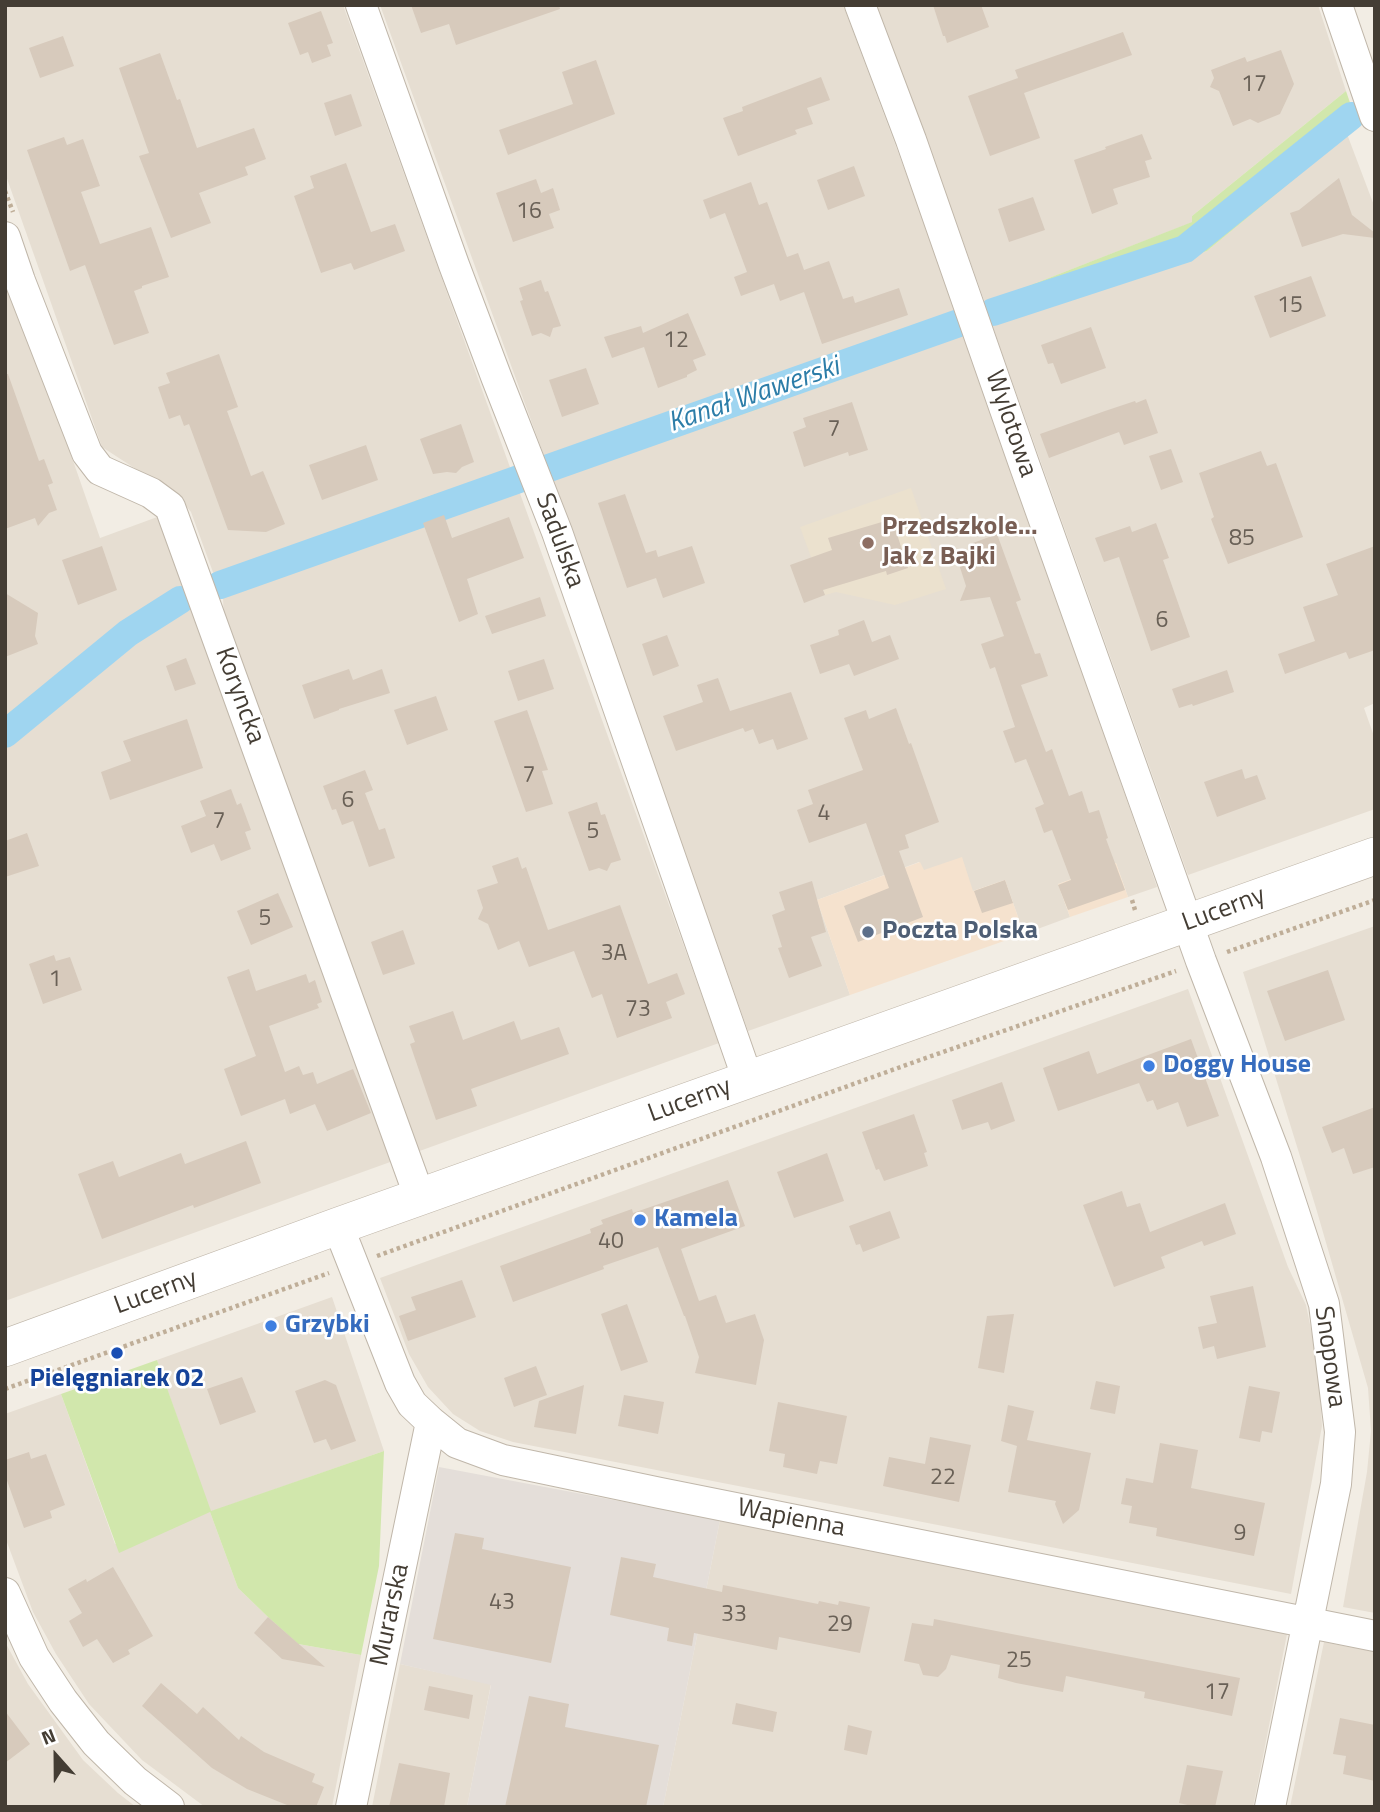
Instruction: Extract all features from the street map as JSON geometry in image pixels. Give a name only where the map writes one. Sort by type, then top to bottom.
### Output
[{"type":"street","name":"Sadulska","points":[[361,5],[473,316],[558,532],[748,1080]]},
{"type":"street","name":"Wylotowa","points":[[860,5],[911,140],[1188,923]]},
{"type":"street","points":[[1338,5],[1375,116]]},
{"type":"street","name":"Koryncka","points":[[5,237],[86,453],[100,470],[151,493],[170,507],[420,1198]]},
{"type":"street","name":"Lucerny","points":[[5,1348],[338,1226],[1375,856]]},
{"type":"street","name":"Snopowa","points":[[1188,923],[1276,1157],[1324,1304],[1340,1433],[1336,1484],[1270,1807]]},
{"type":"street","name":"Wapienna","points":[[338,1226],[400,1383],[412,1404],[457,1443],[503,1460],[1375,1636]]},
{"type":"street","name":"Murarska","points":[[351,1807],[431,1422]]},
{"type":"street","points":[[5,1593],[34,1657],[63,1701],[96,1743],[135,1782],[169,1807]]},
{"type":"path","points":[[1220,954],[1375,900]]},
{"type":"path","points":[[5,1389],[1158,977]]},
{"type":"shaded area","points":[[5,5],[343,5],[511,470],[416,501],[417,505],[214,575],[191,512],[179,497],[102,447],[5,173]]},
{"type":"shaded area","points":[[380,5],[843,5],[959,315],[544,456]]},
{"type":"shaded area","points":[[874,5],[1318,5],[1346,91],[1192,216],[1193,222],[985,303]]},
{"type":"shaded area","points":[[1347,134],[1375,208],[1375,703],[1364,708],[1375,739],[1375,809],[1188,875],[992,325],[1207,251]]},
{"type":"shaded area","points":[[5,266],[100,538],[160,516],[187,590],[124,623],[5,716]]},
{"type":"shaded area","points":[[963,329],[1157,887],[1128,897],[1116,863],[1058,884],[1070,917],[1024,934],[1005,880],[973,891],[923,870],[919,862],[817,900],[850,995],[748,1031],[552,479],[757,409],[756,404]]},
{"type":"shaded area","points":[[518,488],[719,1043],[414,1153],[224,624],[223,597]]},
{"type":"shaded area","name":"Przedszkole... Jak z Bajki","points":[[911,488],[946,589],[895,605],[836,592],[825,595],[800,527]]},
{"type":"shaded area","points":[[192,605],[393,1161],[5,1301],[5,749],[133,639]]},
{"type":"shaded area","points":[[962,857],[973,891],[1005,880],[1024,934],[850,995],[817,900],[920,862],[924,870]]},
{"type":"shaded area","points":[[1116,863],[1128,897],[1070,917],[1058,884]]},
{"type":"shaded area","points":[[1375,926],[1375,1613],[1343,1607],[1367,1472],[1371,1431],[1368,1388],[1243,972]]},
{"type":"shaded area","points":[[1188,989],[1288,1267],[1306,1305],[1318,1363],[1322,1426],[1291,1594],[513,1442],[480,1431],[453,1414],[428,1387],[409,1354],[380,1278]]},
{"type":"shaded area","points":[[332,1297],[384,1451],[210,1512],[238,1588],[268,1617],[298,1644],[361,1655],[332,1807],[205,1807],[142,1760],[89,1704],[56,1654],[33,1612],[5,1537],[5,1414],[61,1394],[115,1544],[210,1511],[157,1360]]},
{"type":"shaded area","points":[[439,1467],[720,1520],[663,1807],[467,1807],[491,1685],[400,1664]]},
{"type":"shaded area","points":[[720,1520],[1287,1634],[1253,1807],[663,1807]]},
{"type":"shaded area","points":[[5,1642],[28,1684],[83,1760],[136,1807],[5,1807]]},
{"type":"shaded area","points":[[1324,1642],[1375,1652],[1375,1807],[1290,1807]]},
{"type":"shaded area","points":[[400,1664],[491,1684],[467,1807],[372,1807]]},
{"type":"green space","points":[[1346,91],[1358,126],[1207,251],[992,325],[985,303],[1192,222],[1192,216]]},
{"type":"green space","points":[[959,315],[963,329],[757,404],[758,409],[552,479],[544,456]]},
{"type":"green space","points":[[511,470],[518,488],[223,597],[214,575],[416,505],[415,501]]},
{"type":"green space","points":[[187,590],[192,605],[133,639],[5,749],[5,716],[124,623]]},
{"type":"green space","points":[[157,1360],[211,1511],[384,1451],[379,1566],[361,1655],[298,1644],[268,1617],[238,1588],[210,1512],[119,1553],[61,1394]]},
{"type":"building","points":[[411,5],[559,5],[560,9],[456,45],[449,24],[421,33]]},
{"type":"building","points":[[933,5],[981,5],[989,27],[947,43]]},
{"type":"building","points":[[321,11],[333,43],[327,45],[331,56],[312,63],[308,52],[300,55],[288,23]]},
{"type":"building","points":[[1123,32],[1132,55],[1024,93],[1040,138],[990,156],[968,96],[1018,78],[1015,70]]},
{"type":"building","points":[[63,36],[74,66],[40,78],[29,48]]},
{"type":"building","points":[[1281,50],[1294,84],[1280,114],[1258,123],[1250,119],[1233,126],[1219,91],[1210,87],[1214,78],[1211,70],[1245,57],[1247,62]]},
{"type":"building","points":[[160,53],[197,148],[254,128],[266,159],[245,167],[248,175],[199,193],[211,223],[171,238],[139,156],[149,153],[119,68]]},
{"type":"building","points":[[596,60],[615,114],[508,155],[499,130],[573,104],[562,72]]},
{"type":"building","points":[[821,77],[830,100],[807,108],[813,124],[795,130],[797,134],[738,156],[723,118],[743,111],[742,107]]},
{"type":"building","points":[[351,94],[362,126],[335,136],[324,103]]},
{"type":"building","points":[[1142,134],[1152,159],[1145,161],[1150,177],[1113,189],[1118,204],[1092,214],[1074,160]]},
{"type":"building","points":[[64,137],[67,145],[83,139],[100,186],[81,192],[100,244],[151,227],[169,277],[134,291],[149,333],[114,345],[85,265],[70,271],[27,150]]},
{"type":"building","points":[[346,163],[371,232],[395,224],[405,251],[354,270],[351,263],[321,273],[294,196],[314,188],[310,176]]},
{"type":"building","points":[[854,166],[865,196],[828,210],[817,180]]},
{"type":"building","points":[[1339,178],[1352,215],[1375,233],[1375,238],[1343,234],[1302,247],[1290,213],[1299,210]]},
{"type":"building","points":[[536,179],[541,193],[553,188],[560,210],[549,214],[554,228],[513,242],[496,193]]},
{"type":"building","points":[[751,182],[759,205],[767,202],[787,257],[798,253],[804,270],[829,261],[843,299],[853,296],[855,303],[899,288],[908,315],[822,344],[804,292],[780,301],[774,284],[741,296],[734,277],[747,272],[725,213],[710,219],[703,200]]},
{"type":"building","points":[[1033,197],[1045,230],[1009,242],[998,209]]},
{"type":"building","points":[[1311,276],[1326,316],[1270,338],[1254,296]]},
{"type":"building","points":[[541,280],[561,326],[553,328],[550,337],[541,333],[532,336],[520,301],[523,300],[519,288]]},
{"type":"building","points":[[688,313],[706,355],[693,360],[697,370],[687,377],[658,388],[644,347],[612,358],[604,337],[641,326],[643,333]]},
{"type":"building","points":[[1091,327],[1106,368],[1061,384],[1053,363],[1048,364],[1041,345]]},
{"type":"building","points":[[219,354],[238,407],[227,411],[251,476],[263,471],[285,524],[266,532],[228,530],[189,424],[184,426],[180,415],[169,419],[158,387],[170,383],[166,373]]},
{"type":"building","points":[[586,368],[599,404],[562,417],[549,380]]},
{"type":"building","points":[[5,374],[8,374],[39,461],[44,459],[53,483],[48,485],[57,510],[49,513],[38,526],[35,518],[5,529]]},
{"type":"building","points":[[1146,399],[1158,433],[1124,445],[1119,432],[1049,458],[1040,434]]},
{"type":"building","points":[[852,402],[868,450],[849,456],[848,452],[804,467],[793,432],[806,427],[803,418]]},
{"type":"building","points":[[461,424],[474,462],[456,473],[433,474],[420,439]]},
{"type":"building","points":[[366,445],[378,480],[322,500],[309,465]]},
{"type":"building","points":[[1171,449],[1183,482],[1161,490],[1149,456]]},
{"type":"building","points":[[1261,451],[1267,466],[1276,463],[1303,537],[1228,564],[1211,519],[1214,517],[1199,473]]},
{"type":"building","points":[[625,494],[646,553],[656,550],[658,557],[692,546],[705,583],[663,598],[656,578],[627,588],[598,503]]},
{"type":"building","points":[[444,515],[452,538],[509,517],[524,558],[467,579],[478,614],[459,622],[423,523]]},
{"type":"building","points":[[892,519],[908,568],[887,575],[886,571],[823,590],[825,595],[804,603],[790,565],[832,550],[828,538]]},
{"type":"building","points":[[1156,523],[1169,558],[1163,560],[1190,637],[1151,651],[1119,557],[1104,562],[1095,538],[1130,526],[1132,532]]},
{"type":"building","points":[[997,534],[1021,600],[1016,602],[1035,654],[1040,653],[1048,676],[1021,685],[1046,752],[1052,749],[1069,796],[1082,791],[1089,813],[1099,810],[1108,838],[1106,839],[1125,890],[1068,910],[1058,885],[1071,880],[1052,830],[1044,833],[1035,808],[1044,804],[1026,759],[1015,763],[1003,731],[1015,727],[995,667],[990,669],[981,644],[1004,636],[990,597],[960,601],[966,586],[956,555],[975,548],[973,543]]},
{"type":"building","points":[[102,546],[117,590],[78,605],[62,560]]},
{"type":"building","points":[[1375,546],[1375,650],[1349,659],[1346,652],[1285,674],[1278,654],[1315,641],[1303,607],[1338,595],[1326,564]]},
{"type":"building","points":[[5,593],[38,613],[35,636],[38,644],[5,657]]},
{"type":"building","points":[[540,597],[546,616],[492,634],[485,616]]},
{"type":"building","points":[[864,620],[872,642],[890,635],[899,659],[854,676],[849,664],[820,674],[810,645],[839,635],[838,630]]},
{"type":"building","points":[[667,635],[679,666],[653,676],[642,644]]},
{"type":"building","points":[[186,658],[196,684],[175,691],[166,666]]},
{"type":"building","points":[[544,659],[554,689],[518,701],[508,671]]},
{"type":"building","points":[[349,669],[353,680],[382,669],[390,693],[314,719],[302,685]]},
{"type":"building","points":[[1227,670],[1234,692],[1179,708],[1172,689]]},
{"type":"building","points":[[718,678],[730,711],[791,692],[808,739],[777,750],[773,739],[759,744],[753,729],[745,732],[743,728],[676,751],[663,716],[703,702],[697,685]]},
{"type":"building","points":[[436,696],[448,730],[407,745],[394,710]]},
{"type":"building","points":[[896,708],[939,822],[905,835],[909,848],[899,851],[923,917],[858,942],[844,906],[889,888],[866,823],[809,843],[797,810],[813,804],[808,790],[863,770],[844,718],[866,710],[869,719]]},
{"type":"building","points":[[527,710],[548,770],[542,771],[553,804],[526,812],[494,721]]},
{"type":"building","points":[[187,719],[203,768],[110,800],[101,772],[131,761],[123,741]]},
{"type":"building","points":[[1242,769],[1245,779],[1257,775],[1266,799],[1217,817],[1204,782]]},
{"type":"building","points":[[365,770],[373,790],[365,793],[379,830],[385,828],[395,858],[369,867],[353,821],[342,825],[336,809],[332,810],[323,786]]},
{"type":"building","points":[[231,789],[237,805],[241,803],[251,830],[245,832],[251,849],[221,861],[214,844],[191,853],[181,826],[206,816],[200,801]]},
{"type":"building","points":[[597,802],[601,815],[605,814],[621,860],[611,863],[607,871],[599,868],[589,871],[568,812]]},
{"type":"building","points":[[27,833],[39,866],[5,877],[5,841]]},
{"type":"building","points":[[518,857],[522,869],[526,867],[548,930],[620,905],[648,984],[677,973],[685,994],[666,1002],[672,1018],[617,1038],[602,994],[592,998],[574,951],[529,967],[519,941],[498,950],[488,924],[478,919],[483,908],[477,890],[498,883],[492,866]]},
{"type":"building","points":[[1005,880],[1013,903],[982,913],[974,891]]},
{"type":"building","points":[[812,881],[826,932],[811,937],[822,966],[789,978],[778,948],[782,947],[772,915],[785,910],[779,892]]},
{"type":"building","points":[[278,893],[293,927],[251,945],[237,911]]},
{"type":"building","points":[[403,930],[415,964],[383,975],[371,942]]},
{"type":"building","points":[[54,955],[56,961],[70,957],[82,990],[43,1004],[29,964]]},
{"type":"building","points":[[249,969],[256,991],[306,974],[309,983],[315,980],[322,1002],[317,1004],[319,1008],[269,1026],[285,1072],[299,1066],[303,1075],[313,1072],[317,1084],[353,1069],[371,1113],[327,1131],[315,1104],[290,1114],[285,1099],[241,1116],[224,1069],[256,1056],[227,977]]},
{"type":"building","points":[[1328,970],[1345,1020],[1285,1041],[1267,991]]},
{"type":"building","points":[[453,1011],[463,1040],[514,1021],[521,1040],[559,1027],[569,1054],[471,1089],[477,1106],[436,1120],[410,1044],[415,1042],[409,1026]]},
{"type":"building","points":[[1191,1039],[1219,1116],[1187,1127],[1178,1102],[1157,1110],[1153,1100],[1147,1102],[1139,1083],[1058,1111],[1043,1068],[1089,1051],[1097,1074]]},
{"type":"building","points":[[1002,1082],[1015,1121],[991,1130],[988,1122],[962,1130],[952,1100]]},
{"type":"building","points":[[1375,1107],[1375,1167],[1353,1174],[1344,1148],[1332,1153],[1322,1127]]},
{"type":"building","points":[[914,1114],[927,1152],[924,1153],[928,1166],[884,1181],[879,1169],[876,1170],[862,1132]]},
{"type":"building","points":[[246,1141],[261,1183],[102,1239],[78,1174],[113,1161],[119,1177],[181,1153],[185,1164]]},
{"type":"building","points":[[827,1153],[844,1201],[794,1218],[777,1172]]},
{"type":"building","points":[[728,1180],[745,1226],[681,1249],[699,1301],[716,1295],[726,1323],[755,1314],[764,1340],[756,1385],[695,1373],[699,1357],[658,1247],[513,1302],[500,1266],[591,1233],[590,1229],[603,1224],[601,1220],[632,1209],[633,1213]]},
{"type":"building","points":[[1122,1191],[1127,1207],[1140,1203],[1150,1232],[1225,1203],[1236,1234],[1204,1246],[1202,1241],[1161,1257],[1165,1268],[1114,1287],[1083,1205]]},
{"type":"building","points":[[890,1211],[900,1238],[863,1252],[860,1244],[856,1245],[849,1226]]},
{"type":"building","points":[[462,1280],[476,1317],[408,1341],[399,1316],[416,1310],[411,1297]]},
{"type":"building","points":[[1253,1286],[1266,1347],[1217,1359],[1214,1346],[1203,1349],[1198,1327],[1217,1323],[1210,1296]]},
{"type":"building","points":[[627,1304],[648,1362],[621,1371],[601,1314]]},
{"type":"building","points":[[1014,1314],[1004,1373],[978,1368],[987,1316]]},
{"type":"building","points":[[536,1366],[547,1395],[514,1407],[504,1378]]},
{"type":"building","points":[[242,1377],[256,1412],[220,1425],[207,1389]]},
{"type":"building","points":[[325,1380],[336,1385],[356,1441],[331,1450],[326,1439],[314,1443],[295,1391]]},
{"type":"building","points":[[1096,1381],[1120,1386],[1115,1414],[1090,1409]]},
{"type":"building","points":[[584,1385],[576,1434],[534,1427],[539,1401]]},
{"type":"building","points":[[1249,1386],[1280,1392],[1272,1433],[1262,1431],[1260,1442],[1239,1438]]},
{"type":"building","points":[[624,1395],[664,1402],[658,1434],[618,1426]]},
{"type":"building","points":[[778,1402],[847,1416],[837,1464],[820,1461],[817,1474],[783,1467],[785,1454],[769,1451]]},
{"type":"building","points":[[1008,1405],[1034,1411],[1027,1440],[1091,1453],[1079,1510],[1063,1524],[1056,1501],[1008,1492],[1017,1446],[1001,1441]]},
{"type":"building","points":[[930,1437],[971,1445],[959,1502],[883,1486],[889,1457],[925,1464]]},
{"type":"building","points":[[1160,1443],[1198,1450],[1191,1488],[1265,1503],[1254,1556],[1156,1536],[1157,1528],[1129,1523],[1132,1506],[1121,1504],[1126,1478],[1153,1483]]},
{"type":"building","points":[[29,1452],[31,1459],[46,1454],[65,1505],[50,1511],[52,1518],[24,1528],[5,1475],[5,1460]]},
{"type":"building","points":[[455,1533],[484,1538],[482,1549],[571,1567],[551,1663],[433,1639]]},
{"type":"building","points":[[621,1557],[656,1564],[653,1577],[722,1592],[723,1585],[818,1604],[819,1601],[838,1605],[839,1601],[870,1607],[860,1653],[779,1637],[777,1650],[694,1633],[692,1646],[667,1641],[669,1628],[610,1615]]},
{"type":"building","points":[[113,1567],[153,1636],[128,1650],[130,1654],[113,1663],[97,1639],[83,1647],[69,1621],[82,1613],[68,1589]]},
{"type":"building","points":[[268,1617],[325,1667],[282,1659],[254,1633]]},
{"type":"building","points":[[934,1619],[1240,1678],[1232,1716],[1144,1698],[1145,1692],[1066,1676],[1063,1692],[1016,1683],[998,1678],[1000,1665],[951,1655],[946,1669],[938,1677],[923,1675],[919,1664],[904,1661],[912,1623],[933,1626]]},
{"type":"building","points":[[161,1683],[197,1714],[203,1707],[239,1740],[241,1736],[264,1752],[315,1774],[312,1782],[324,1787],[316,1807],[292,1807],[247,1789],[212,1768],[142,1706]]},
{"type":"building","points":[[429,1686],[473,1695],[469,1719],[424,1710]]},
{"type":"building","points":[[529,1696],[569,1704],[565,1727],[659,1745],[646,1807],[505,1807]]},
{"type":"building","points":[[736,1703],[777,1712],[773,1732],[732,1724]]},
{"type":"building","points":[[5,1711],[30,1744],[5,1763]]},
{"type":"building","points":[[1340,1718],[1375,1725],[1375,1781],[1343,1774],[1346,1756],[1333,1754]]},
{"type":"building","points":[[848,1725],[872,1731],[867,1755],[844,1750]]},
{"type":"building","points":[[399,1763],[450,1773],[444,1807],[389,1807]]},
{"type":"building","points":[[1187,1765],[1223,1771],[1215,1807],[1179,1803]]},
{"type":"waterway","name":"Kanał Wawerski","points":[[993,312],[1185,249],[1351,116]]},
{"type":"waterway","name":"Kanał Wawerski","points":[[549,468],[959,323]]},
{"type":"waterway","name":"Kanał Wawerski","points":[[220,585],[519,479]]},
{"type":"waterway","name":"Kanał Wawerski","points":[[5,734],[128,633],[180,600]]},
{"type":"place","name":"Przedszkole... Jak z Bajki","points":[[868,543]]},
{"type":"place","name":"Poczta Polska","points":[[868,932]]},
{"type":"place","name":"Doggy House","points":[[1149,1066]]},
{"type":"place","name":"Kamela","points":[[640,1220]]},
{"type":"place","name":"Grzybki","points":[[271,1326]]},
{"type":"place","name":"Pielęgniarek 02","points":[[117,1353]]}]
